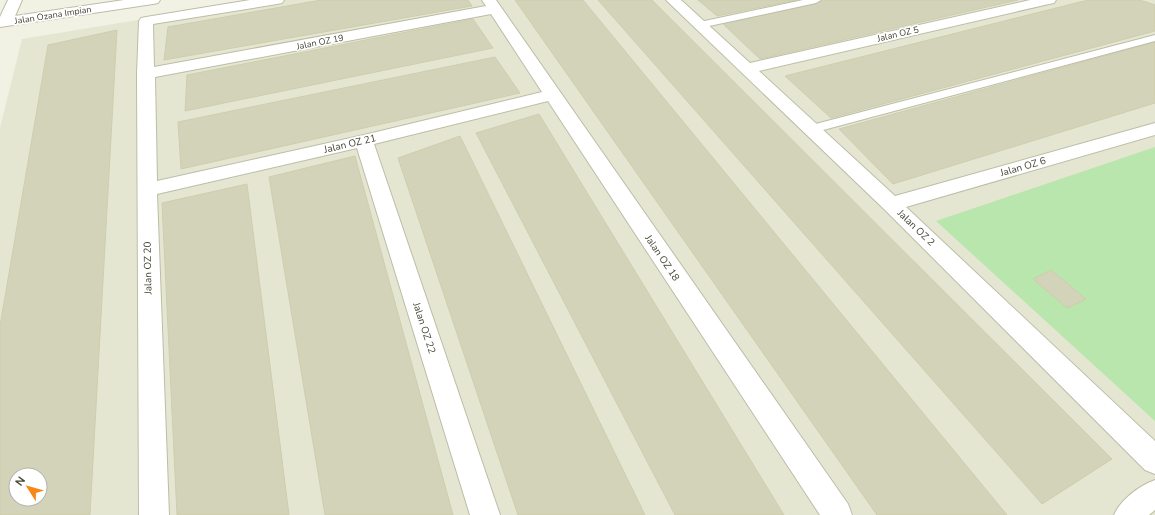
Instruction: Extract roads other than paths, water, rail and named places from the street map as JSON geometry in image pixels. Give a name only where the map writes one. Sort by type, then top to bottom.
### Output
[{"type":"street","points":[[2,23],[15,0]]},
{"type":"street","name":"Jalan Ozana Impian","points":[[2,23],[153,0]]},
{"type":"street","name":"Jalan OZ 20","points":[[154,515],[147,190],[146,21],[277,0]]},
{"type":"street","name":"Jalan OZ 2","points":[[673,0],[891,204],[1155,460]]},
{"type":"street","name":"Jalan OZ 5","points":[[747,69],[1049,0]]},
{"type":"street","name":"Jalan OZ 19","points":[[146,74],[491,4]]},
{"type":"street","name":"Jalan OZ 18","points":[[491,4],[837,515]]},
{"type":"street","name":"Jalan OZ 21","points":[[147,190],[364,141],[552,96]]},
{"type":"street","name":"Jalan OZ 6","points":[[891,204],[1155,129]]},
{"type":"street","name":"Jalan OZ 22","points":[[364,141],[485,515]]},
{"type":"street","points":[[1128,515],[1155,493]]},
{"type":"lane","points":[[700,25],[816,0]]},
{"type":"lane","points":[[812,129],[1155,38]]}]
